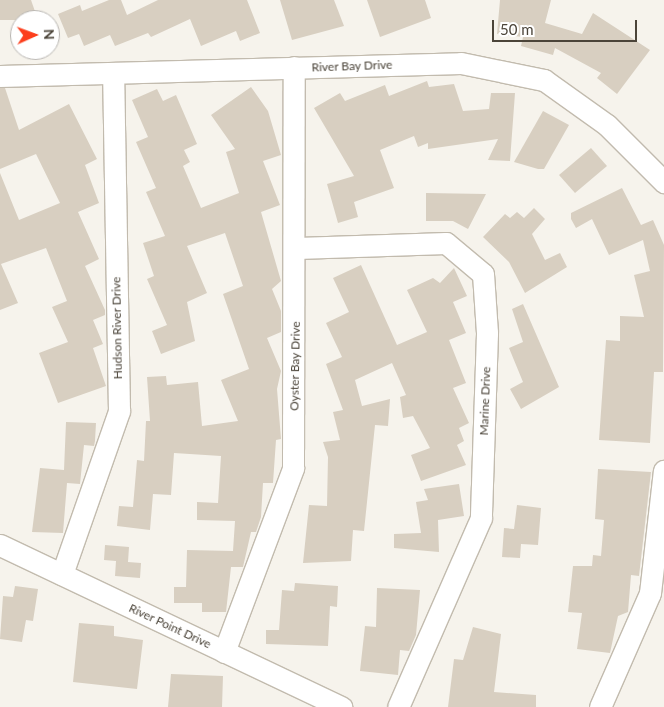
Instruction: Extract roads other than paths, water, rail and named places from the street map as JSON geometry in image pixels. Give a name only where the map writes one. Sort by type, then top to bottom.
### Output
[{"type":"street","name":"River Bay Drive","points":[[0,76],[461,63],[544,80],[607,125],[664,182]]},
{"type":"street","name":"Oyster Bay Drive","points":[[224,652],[293,468],[297,248],[294,67]]},
{"type":"street","name":"Hudson River Drive","points":[[62,574],[119,411],[113,73]]},
{"type":"street","name":"Marine Drive","points":[[297,248],[446,243],[483,274],[487,333],[482,518],[398,707]]},
{"type":"street","points":[[600,707],[650,592],[664,471]]},
{"type":"street","name":"River Point Drive","points":[[0,545],[341,707]]}]
